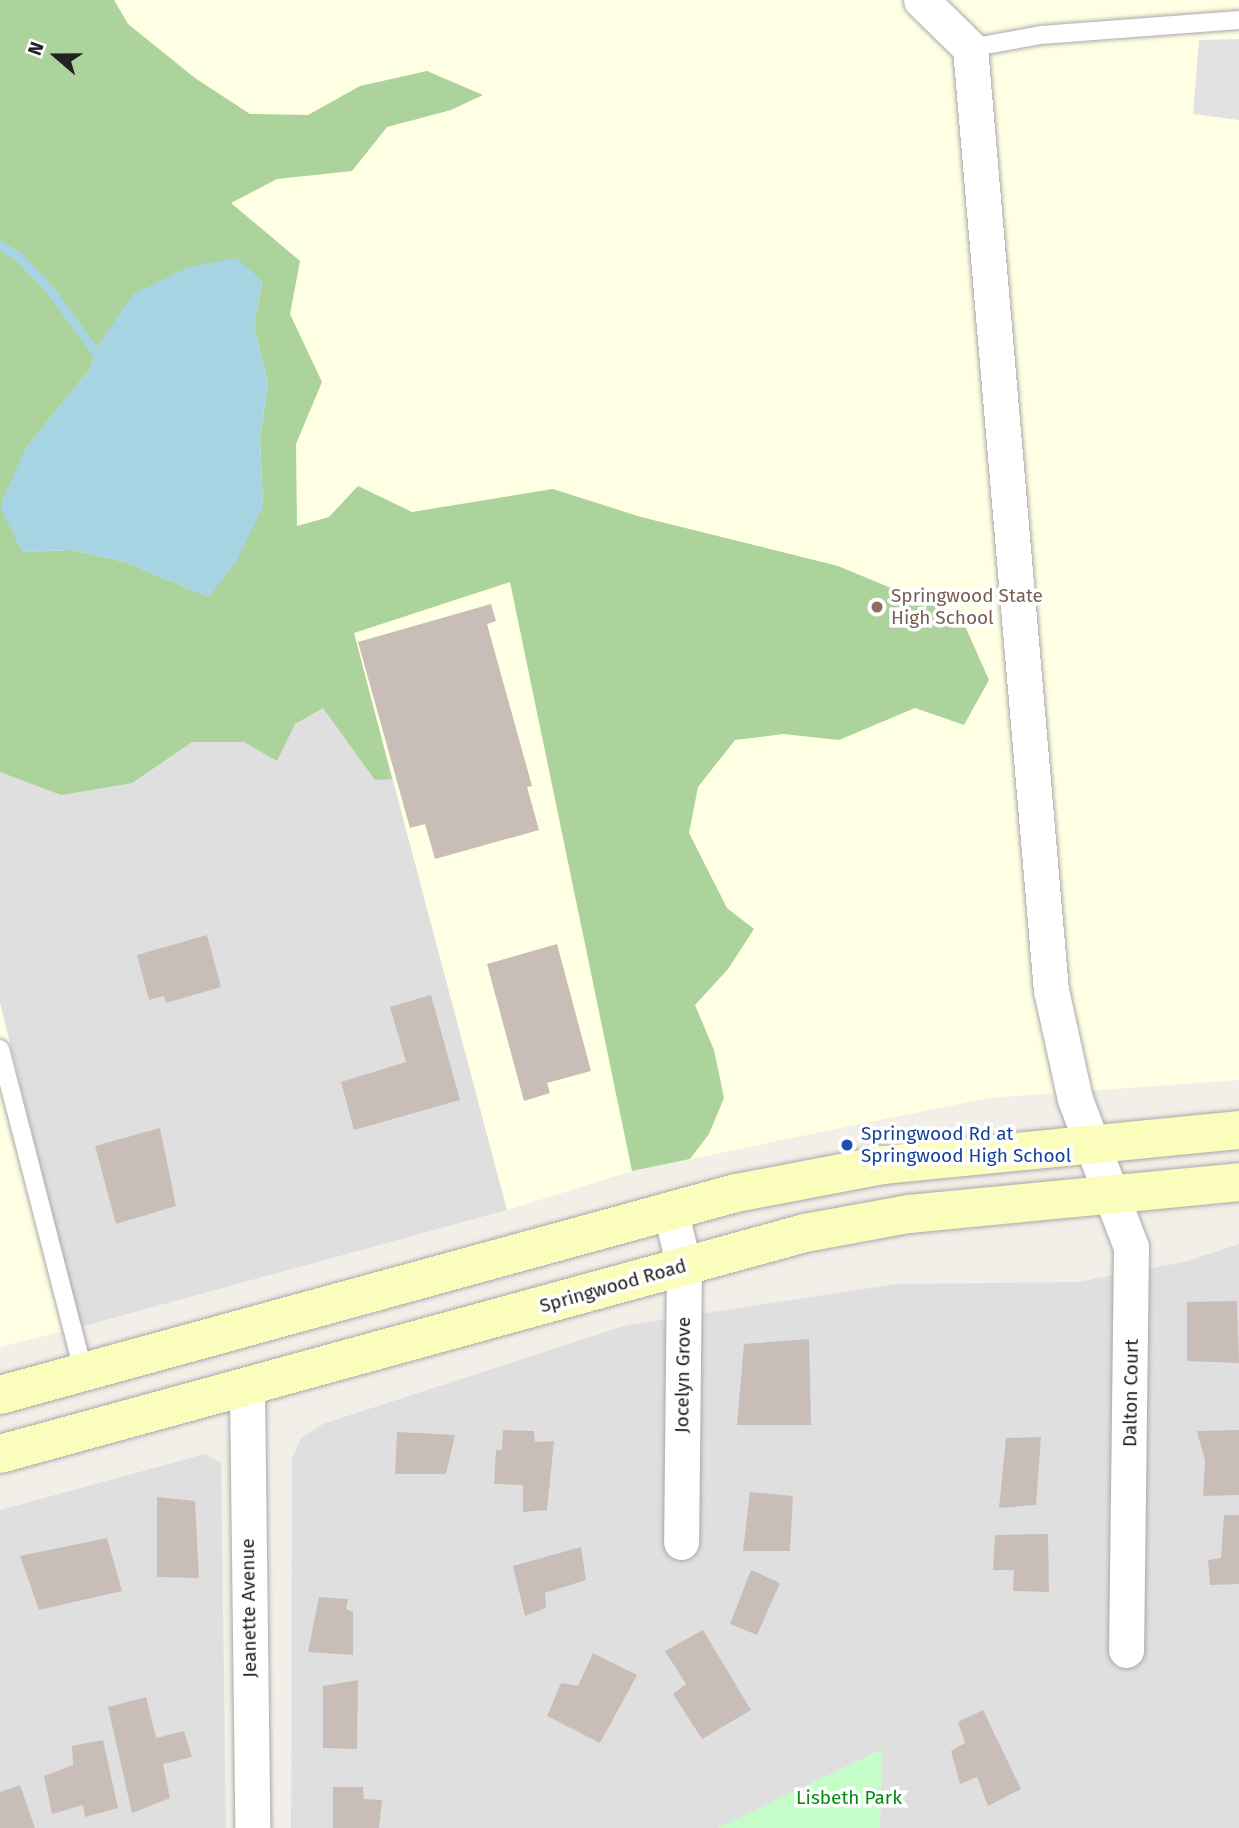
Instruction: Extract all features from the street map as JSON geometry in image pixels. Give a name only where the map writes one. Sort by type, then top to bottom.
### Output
[{"type":"main road","points":[[0,1395],[670,1210],[883,1165],[1239,1130]]},
{"type":"main road","name":"Springwood Road","points":[[0,1454],[247,1389],[805,1233],[909,1214],[1239,1182]]},
{"type":"street","points":[[921,0],[970,48]]},
{"type":"street","name":"Dalton Court","points":[[970,48],[1051,990],[1075,1099],[1131,1247],[1126,1650]]},
{"type":"street","name":"Jocelyn Grove","points":[[670,1210],[684,1266],[681,1542]]},
{"type":"street","name":"Jeanette Avenue","points":[[247,1389],[250,1828]]},
{"type":"lane","points":[[970,48],[1041,35],[1239,20]]},
{"type":"lane","points":[[0,1049],[83,1371]]},
{"type":"shaded area","name":"Springwood State High School","points":[[0,0],[1239,0],[1239,1080],[988,1098],[632,1171],[507,1210],[354,633]]},
{"type":"shaded area","points":[[1239,39],[1239,120],[1193,114],[1199,40]]},
{"type":"shaded area","points":[[354,633],[507,1210],[80,1327],[0,1003],[0,750]]},
{"type":"shaded area","points":[[0,1003],[80,1327],[0,1347]]},
{"type":"shaded area","points":[[1239,1244],[1239,1828],[880,1828],[881,1750],[718,1828],[291,1828],[292,1459],[301,1438],[323,1424],[627,1325],[897,1284],[1078,1282],[1184,1262]]},
{"type":"shaded area","points":[[205,1454],[221,1463],[226,1828],[0,1828],[0,1510]]},
{"type":"green space","points":[[0,0],[114,0],[128,24],[195,78],[250,114],[308,115],[360,86],[427,71],[483,95],[451,110],[387,127],[352,171],[277,179],[231,203],[300,261],[290,314],[322,382],[296,444],[297,526],[329,517],[358,486],[412,512],[553,489],[641,517],[838,566],[961,617],[989,680],[964,725],[915,708],[839,740],[783,734],[735,740],[698,787],[689,833],[727,908],[754,929],[728,969],[695,1005],[714,1050],[724,1098],[709,1134],[690,1159],[632,1171],[510,582],[354,633],[392,779],[375,780],[323,708],[295,724],[277,761],[244,742],[192,742],[132,783],[61,795],[0,772]],"holes":[[[262,281],[254,326],[268,384],[260,438],[263,507],[209,597],[125,562],[72,550],[22,552],[25,449],[89,370],[101,341]]]},
{"type":"green space","name":"Lisbeth Park","points":[[882,1749],[880,1828],[718,1828]]},
{"type":"water","points":[[237,258],[262,281],[254,326],[268,384],[260,438],[263,507],[236,562],[209,597],[125,562],[72,550],[22,552],[0,506],[25,449],[89,370],[101,341],[133,294],[189,267]]},
{"type":"building","points":[[491,604],[496,621],[487,624],[532,786],[527,787],[539,830],[435,859],[425,824],[410,828],[358,642]]},
{"type":"building","points":[[207,935],[221,987],[166,1003],[164,996],[149,1000],[137,955]]},
{"type":"building","points":[[557,944],[591,1071],[547,1083],[550,1093],[524,1101],[487,964]]},
{"type":"building","points":[[431,995],[460,1100],[354,1130],[341,1082],[406,1062],[390,1007]]},
{"type":"building","points":[[160,1128],[176,1206],[116,1224],[95,1146]]},
{"type":"building","points":[[1237,1301],[1239,1363],[1187,1361],[1187,1302]]},
{"type":"building","points":[[809,1339],[811,1425],[737,1425],[744,1344]]},
{"type":"building","points":[[503,1430],[534,1431],[535,1442],[554,1441],[547,1510],[523,1512],[523,1485],[494,1484],[496,1450],[502,1450]]},
{"type":"building","points":[[1239,1430],[1239,1495],[1203,1496],[1205,1461],[1197,1431]]},
{"type":"building","points":[[397,1432],[455,1435],[446,1474],[395,1474]]},
{"type":"building","points":[[1041,1437],[1036,1505],[999,1508],[1006,1438]]},
{"type":"building","points":[[750,1492],[793,1496],[790,1551],[743,1551]]},
{"type":"building","points":[[157,1497],[195,1501],[199,1578],[157,1577]]},
{"type":"building","points":[[1224,1515],[1239,1515],[1239,1584],[1210,1585],[1208,1560],[1221,1558]]},
{"type":"building","points":[[1048,1534],[1049,1592],[1013,1591],[1014,1570],[993,1570],[995,1535]]},
{"type":"building","points":[[107,1538],[122,1591],[39,1610],[20,1556]]},
{"type":"building","points":[[581,1547],[586,1580],[545,1593],[546,1608],[525,1616],[513,1566]]},
{"type":"building","points":[[751,1570],[780,1583],[757,1635],[730,1624]]},
{"type":"building","points":[[319,1597],[348,1599],[346,1609],[353,1612],[353,1655],[308,1652]]},
{"type":"building","points":[[703,1630],[751,1710],[702,1739],[673,1694],[686,1684],[665,1651]]},
{"type":"building","points":[[593,1653],[637,1675],[600,1743],[547,1716],[561,1683],[578,1686]]},
{"type":"building","points":[[358,1680],[357,1749],[323,1748],[323,1686]]},
{"type":"building","points":[[146,1697],[156,1738],[184,1731],[192,1757],[163,1764],[170,1798],[132,1813],[108,1707]]},
{"type":"building","points":[[983,1710],[1021,1789],[988,1806],[977,1777],[960,1784],[951,1751],[965,1743],[958,1722]]},
{"type":"building","points":[[103,1740],[118,1808],[85,1817],[83,1805],[52,1814],[44,1776],[73,1765],[72,1746]]},
{"type":"building","points":[[20,1785],[35,1828],[0,1828],[0,1792]]},
{"type":"building","points":[[333,1787],[363,1787],[364,1799],[382,1800],[379,1828],[333,1828]]},
{"type":"waterway","points":[[0,245],[19,257],[51,291],[96,353]]},
{"type":"place","name":"Springwood State High School","points":[[877,607]]},
{"type":"place","name":"Springwood Rd at Springwood High School","points":[[847,1145]]}]
